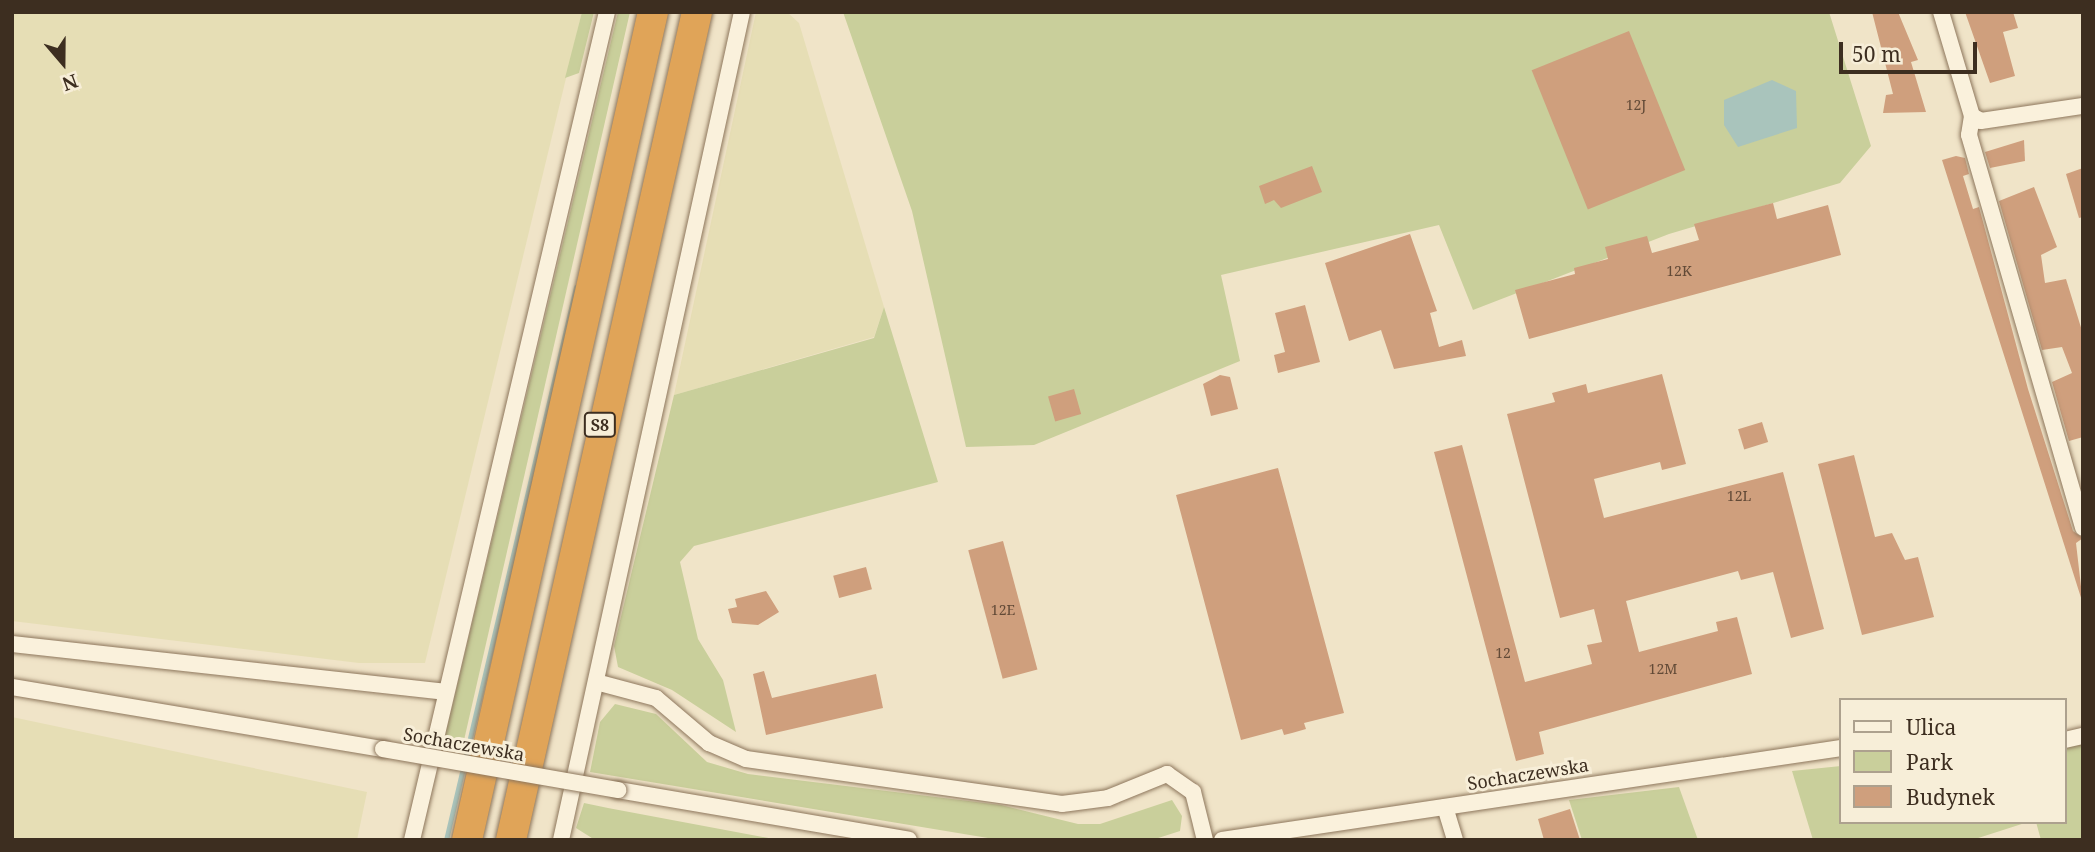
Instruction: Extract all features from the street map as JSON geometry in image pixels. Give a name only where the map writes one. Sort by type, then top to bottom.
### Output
[{"type":"highway","name":"S8","points":[[467,840],[568,365],[653,12]]},
{"type":"highway","name":"S8","points":[[511,840],[697,12]]},
{"type":"street","points":[[412,840],[444,692],[607,12]]},
{"type":"street","points":[[561,840],[742,12]]},
{"type":"street","points":[[1941,12],[1972,116],[1969,135],[2083,528]]},
{"type":"street","points":[[1972,116],[1981,121],[2083,106]]},
{"type":"street","points":[[12,644],[444,692]]},
{"type":"street","points":[[596,682],[656,698],[709,743],[746,759],[1062,804],[1108,798],[1167,774],[1194,792],[1205,840]]},
{"type":"street","name":"Sochaczewska","points":[[12,687],[909,840]]},
{"type":"street","name":"Sochaczewska","points":[[1222,840],[1840,748]]},
{"type":"street","points":[[1445,807],[1455,840]]},
{"type":"shaded area","points":[[12,12],[582,12],[425,663],[359,663],[12,621]]},
{"type":"shaded area","points":[[756,12],[787,12],[799,23],[884,307],[874,337],[674,395]]},
{"type":"shaded area","points":[[12,717],[367,792],[357,840],[12,840]]},
{"type":"green space","points":[[582,12],[594,12],[579,73],[565,78]]},
{"type":"green space","points":[[618,12],[630,12],[462,749],[443,745]]},
{"type":"green space","points":[[843,12],[1829,12],[1871,146],[1840,183],[1669,234],[1473,310],[1439,225],[1221,275],[1240,361],[1034,445],[966,447],[912,211]]},
{"type":"green space","points":[[884,307],[938,482],[694,546],[680,562],[698,639],[723,680],[736,732],[672,690],[618,667],[614,646],[674,395],[874,338]]},
{"type":"green space","points":[[615,704],[656,714],[707,762],[748,774],[1001,805],[1078,824],[1100,824],[1172,800],[1182,816],[1180,831],[1152,840],[1000,840],[590,772],[600,722]]},
{"type":"green space","points":[[2083,741],[2083,840],[2041,840],[2037,824],[2067,824],[2067,743]]},
{"type":"green space","points":[[1840,766],[1840,824],[2022,824],[1972,840],[1813,840],[1792,771]]},
{"type":"green space","points":[[1679,787],[1698,840],[1582,840],[1569,800]]},
{"type":"green space","points":[[584,803],[779,840],[595,840],[576,828]]},
{"type":"water","points":[[1772,80],[1796,91],[1797,128],[1738,147],[1724,125],[1724,100]]},
{"type":"building","points":[[1872,12],[1898,12],[1918,60],[1911,62],[1926,112],[1883,113],[1886,95],[1893,94]]},
{"type":"building","points":[[1965,12],[2013,12],[2018,28],[2003,32],[2015,76],[1990,83]]},
{"type":"building","points":[[1629,31],[1685,170],[1588,209],[1532,70]]},
{"type":"building","points":[[2024,140],[2025,161],[1990,168],[1985,152]]},
{"type":"building","points":[[1956,156],[1965,158],[1969,174],[1963,176],[1973,209],[1979,207],[2028,389],[2073,531],[2083,538],[2076,543],[2083,604],[1942,160]]},
{"type":"building","points":[[1312,166],[1322,192],[1281,208],[1274,200],[1265,204],[1259,186]]},
{"type":"building","points":[[2083,168],[2083,217],[2079,218],[2066,174]]},
{"type":"building","points":[[2034,187],[2057,247],[2041,255],[2045,283],[2066,279],[2083,334],[2083,437],[2069,441],[2052,382],[2072,373],[2062,347],[2042,350],[1999,201]]},
{"type":"building","points":[[1773,203],[1777,219],[1828,205],[1841,255],[1529,339],[1515,290],[1575,274],[1574,268],[1608,259],[1605,247],[1647,236],[1652,253],[1699,240],[1694,224]]},
{"type":"building","points":[[1410,234],[1437,311],[1430,313],[1439,347],[1462,340],[1466,356],[1394,369],[1381,330],[1349,341],[1325,263]]},
{"type":"building","points":[[1305,305],[1320,362],[1278,373],[1274,355],[1285,352],[1275,313]]},
{"type":"building","points":[[1662,374],[1686,464],[1662,470],[1660,462],[1594,479],[1604,518],[1783,472],[1824,629],[1791,638],[1773,572],[1741,580],[1738,571],[1626,601],[1639,652],[1718,631],[1716,622],[1737,617],[1752,674],[1539,732],[1544,754],[1516,761],[1434,452],[1462,445],[1525,682],[1592,664],[1587,645],[1602,642],[1594,609],[1560,618],[1507,414],[1555,402],[1552,393],[1586,384],[1588,393]]},
{"type":"building","points":[[1220,375],[1230,377],[1238,409],[1211,416],[1203,384]]},
{"type":"building","points":[[1074,389],[1081,414],[1055,421],[1048,396]]},
{"type":"building","points":[[1762,422],[1768,442],[1744,449],[1738,429]]},
{"type":"building","points":[[1854,455],[1875,537],[1892,533],[1905,560],[1918,557],[1934,617],[1862,635],[1818,464]]},
{"type":"building","points":[[1278,468],[1344,713],[1304,723],[1306,729],[1292,733],[1284,735],[1282,729],[1241,740],[1176,495]]},
{"type":"building","points":[[1003,541],[1037,669],[1003,679],[968,550]]},
{"type":"building","points":[[866,567],[872,589],[839,598],[833,576]]},
{"type":"building","points":[[766,591],[779,612],[758,625],[732,623],[728,609],[737,607],[735,599]]},
{"type":"building","points":[[764,671],[772,698],[876,674],[883,708],[766,735],[753,674]]},
{"type":"building","points":[[1570,809],[1580,840],[1544,840],[1538,819]]},
{"type":"waterway","points":[[446,840],[576,287]]}]
